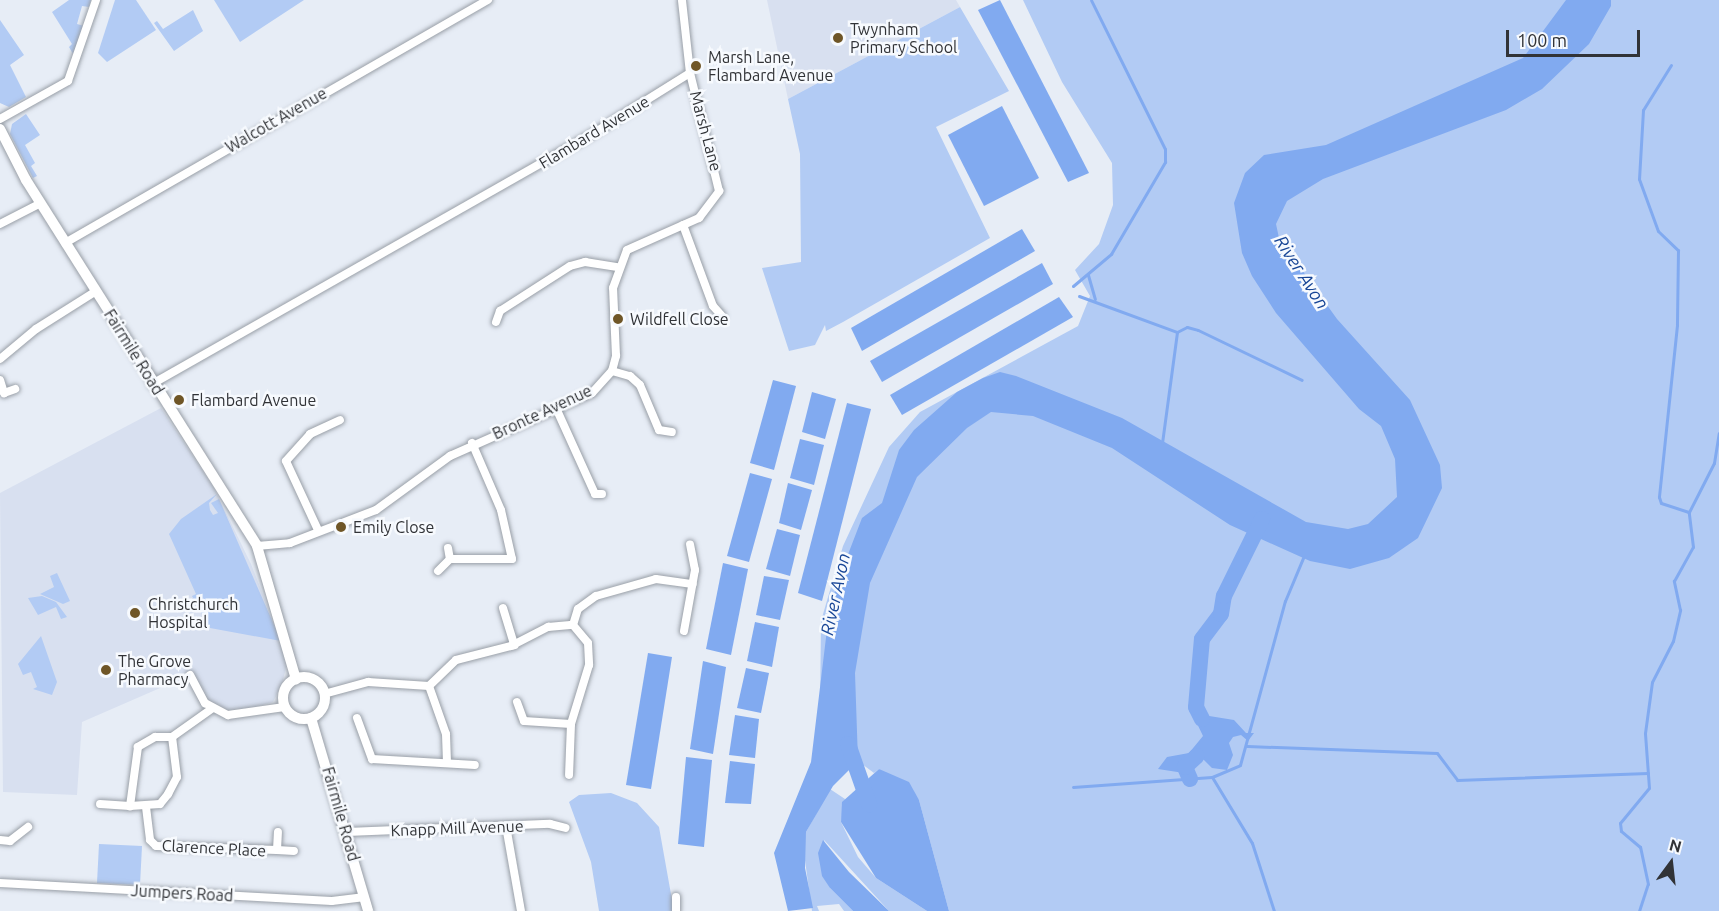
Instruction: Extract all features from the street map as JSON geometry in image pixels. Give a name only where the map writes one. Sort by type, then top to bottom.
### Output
[{"type":"main road","name":"Fairmile Road","points":[[0,129],[40,203],[152,384],[257,546],[296,679]]},
{"type":"main road","points":[[296,679],[312,679],[324,694],[322,708],[311,718],[295,717],[284,706],[284,690],[296,679]]},
{"type":"main road","name":"Fairmile Road","points":[[311,718],[347,832],[368,911]]},
{"type":"street","points":[[0,119],[68,81],[96,0]]},
{"type":"street","name":"Walcott Avenue","points":[[65,243],[488,0]]},
{"type":"street","name":"Marsh Lane","points":[[682,0],[690,73],[719,191],[708,211],[683,225]]},
{"type":"street","name":"Flambard Avenue","points":[[152,384],[589,136],[690,73]]},
{"type":"street","points":[[0,224],[40,203]]},
{"type":"street","points":[[672,432],[659,430],[640,385],[630,376],[612,372],[616,356],[613,288],[618,267],[627,250],[641,240],[683,225],[713,306],[722,316]]},
{"type":"street","points":[[496,322],[500,311],[570,266],[585,262],[618,267]]},
{"type":"street","points":[[0,359],[36,328],[96,291]]},
{"type":"street","name":"Bronte Avenue","points":[[257,546],[290,543],[318,530],[376,510],[472,443],[592,393],[612,372]]},
{"type":"street","points":[[0,380],[2,394],[15,389]]},
{"type":"street","points":[[556,408],[595,494],[602,494]]},
{"type":"street","points":[[318,530],[286,461],[310,434],[340,420]]},
{"type":"street","points":[[438,571],[450,559],[513,562],[501,510],[472,443]]},
{"type":"street","points":[[684,631],[695,570],[690,544]]},
{"type":"street","points":[[448,548],[450,559]]},
{"type":"street","points":[[573,625],[578,609],[596,596],[656,579],[693,584]]},
{"type":"street","points":[[503,608],[514,645]]},
{"type":"street","points":[[324,694],[368,682],[429,686],[456,660],[514,645],[548,627],[573,625]]},
{"type":"street","points":[[569,775],[571,724],[590,665],[588,643],[573,625]]},
{"type":"street","points":[[190,675],[195,692],[213,708],[244,716],[284,706]]},
{"type":"street","points":[[429,686],[446,734],[447,762]]},
{"type":"street","points":[[517,702],[524,721],[571,724]]},
{"type":"street","points":[[130,806],[138,747],[155,736],[172,737],[213,708]]},
{"type":"street","points":[[357,718],[372,759],[475,765]]},
{"type":"street","points":[[100,804],[146,807],[160,804],[174,786],[172,737]]},
{"type":"street","name":"Clarence Place","points":[[146,807],[150,840],[156,846],[294,851]]},
{"type":"street","points":[[0,840],[10,841],[28,826]]},
{"type":"street","points":[[506,826],[521,911]]},
{"type":"street","name":"Knapp Mill Avenue","points":[[347,832],[506,826],[566,828]]},
{"type":"street","name":"Clarence Place","points":[[278,832],[278,850]]},
{"type":"street","name":"Jumpers Road","points":[[0,884],[332,901],[363,897]]},
{"type":"street","points":[[676,897],[676,911]]},
{"type":"street","points":[[331,911],[332,901]]},
{"type":"shaded area","points":[[69,0],[91,0],[89,7],[82,6],[77,24],[84,26],[73,54],[69,47],[72,44],[52,12]]},
{"type":"shaded area","points":[[115,0],[136,0],[156,30],[107,62],[98,53]]},
{"type":"shaded area","points":[[214,0],[304,0],[240,42]]},
{"type":"shaded area","name":"Twynham Primary School","points":[[767,0],[956,0],[960,7],[788,99]]},
{"type":"shaded area","points":[[1023,0],[1719,0],[1719,911],[949,911],[919,800],[879,769],[874,773],[858,761],[854,716],[820,710],[821,621],[843,546],[889,447],[920,412],[1078,326],[1090,296],[1075,270],[1099,244],[1113,205],[1112,163],[1062,82]]},
{"type":"shaded area","points":[[960,7],[1009,91],[936,127],[990,238],[826,331],[825,325],[815,345],[789,351],[762,268],[801,262],[800,154],[788,99]]},
{"type":"shaded area","points":[[193,10],[203,31],[174,51],[154,23],[157,21],[163,29]]},
{"type":"shaded area","points":[[0,20],[24,55],[10,65],[26,97],[9,107],[0,103]]},
{"type":"shaded area","points":[[26,114],[40,135],[25,145],[35,163],[31,166],[37,176],[33,178],[10,134],[12,124]]},
{"type":"shaded area","name":"Christchurch Hospital","points":[[161,408],[214,488],[251,564],[281,641],[287,664],[282,684],[273,702],[228,715],[213,708],[190,675],[82,722],[77,795],[3,792],[0,493]]},
{"type":"shaded area","points":[[217,494],[209,503],[210,510],[213,515],[218,513],[211,503],[219,499],[281,641],[210,628],[192,596],[196,594],[169,534],[181,519]]},
{"type":"shaded area","points":[[57,573],[70,601],[63,604],[40,594],[54,587],[50,576]]},
{"type":"shaded area","points":[[42,596],[56,602],[67,617],[61,619],[56,607],[38,615],[28,598]]},
{"type":"shaded area","points":[[41,636],[57,682],[52,695],[33,689],[37,687],[31,672],[23,675],[18,664]]},
{"type":"shaded area","points":[[830,789],[845,799],[841,822],[858,857],[876,878],[927,911],[889,911],[824,840],[830,888],[853,911],[844,911],[839,904],[817,906],[819,911],[812,911],[803,846],[806,832]]},
{"type":"shaded area","points":[[611,793],[637,803],[659,827],[674,911],[599,911],[591,862],[569,802],[579,795]]},
{"type":"shaded area","points":[[99,844],[142,846],[140,885],[97,883]]},
{"type":"water","points":[[1000,0],[1089,173],[1068,182],[978,10]]},
{"type":"water","points":[[1566,0],[1611,0],[1611,6],[1589,44],[1542,89],[1506,110],[1323,179],[1287,201],[1276,224],[1279,238],[1337,319],[1410,400],[1440,465],[1442,488],[1418,538],[1389,558],[1350,569],[1310,561],[1230,525],[1112,448],[1033,416],[991,412],[967,428],[917,477],[870,583],[855,673],[858,761],[833,786],[806,832],[805,868],[813,908],[788,911],[774,853],[811,762],[828,621],[837,583],[862,518],[882,503],[899,450],[914,430],[957,392],[1000,372],[1016,376],[1122,418],[1306,522],[1348,529],[1368,524],[1397,497],[1395,459],[1381,426],[1359,409],[1276,313],[1252,276],[1242,253],[1234,203],[1245,173],[1264,155],[1326,145],[1523,58]]},
{"type":"water","points":[[1002,106],[1039,178],[984,206],[948,135]]},
{"type":"water","points":[[1022,229],[1035,251],[862,351],[851,328]]},
{"type":"water","points":[[1042,263],[1053,284],[882,382],[870,361]]},
{"type":"water","points":[[1059,297],[1073,317],[902,415],[890,395]]},
{"type":"water","points":[[773,380],[796,386],[774,470],[750,463]]},
{"type":"water","points":[[812,392],[836,399],[825,439],[802,432]]},
{"type":"water","points":[[847,403],[871,409],[822,601],[798,593]]},
{"type":"water","points":[[800,439],[824,445],[814,485],[790,478]]},
{"type":"water","points":[[750,473],[772,479],[749,562],[727,556]]},
{"type":"water","points":[[788,483],[812,490],[801,530],[779,523]]},
{"type":"water","points":[[777,529],[800,535],[790,576],[766,569]]},
{"type":"water","points":[[723,563],[748,569],[731,655],[706,649]]},
{"type":"water","points":[[764,576],[789,580],[780,620],[756,615]]},
{"type":"water","points":[[755,622],[779,627],[772,667],[747,661]]},
{"type":"water","points":[[648,653],[672,657],[651,789],[626,785]]},
{"type":"water","points":[[703,661],[726,667],[713,754],[690,749]]},
{"type":"water","points":[[746,668],[769,673],[761,713],[737,708]]},
{"type":"water","points":[[1195,698],[1203,715],[1234,720],[1246,733],[1254,733],[1248,741],[1241,735],[1233,737],[1229,743],[1233,755],[1227,770],[1212,768],[1202,758],[1184,773],[1158,769],[1167,757],[1189,753],[1203,736],[1192,713]]},
{"type":"water","points":[[735,715],[759,719],[755,758],[729,755]]},
{"type":"water","points":[[686,757],[712,760],[704,847],[678,844]]},
{"type":"water","points":[[730,761],[755,764],[751,804],[725,803]]},
{"type":"water","points":[[879,769],[909,782],[919,800],[949,911],[927,911],[876,878],[841,822],[842,802]]},
{"type":"water","points":[[823,840],[849,872],[889,911],[853,911],[830,888],[822,876],[818,853]]},
{"type":"waterway","points":[[1073,286],[1111,254],[1165,162],[1165,149],[1091,0]]},
{"type":"waterway","points":[[1671,65],[1643,110],[1639,179],[1658,231],[1678,250],[1677,325],[1659,497],[1661,503],[1689,512]]},
{"type":"waterway","points":[[1088,275],[1095,299]]},
{"type":"waterway","points":[[1079,296],[1177,332]]},
{"type":"waterway","points":[[1177,332],[1187,327],[1198,330],[1302,380]]},
{"type":"waterway","points":[[1162,443],[1177,332]]},
{"type":"waterway","points":[[1639,911],[1648,884],[1640,847],[1621,831],[1620,823],[1649,788],[1645,733],[1652,682],[1673,641],[1680,610],[1674,581],[1693,547],[1689,512],[1714,463],[1719,433]]},
{"type":"waterway","name":"River Avon","points":[[1202,719],[1196,707],[1202,639],[1221,614],[1224,596],[1262,519]]},
{"type":"waterway","points":[[1073,787],[1212,777],[1240,765],[1285,601],[1303,558]]},
{"type":"waterway","name":"River Avon","points":[[848,744],[869,804]]},
{"type":"waterway","points":[[1247,746],[1437,753],[1457,780],[1648,773]]},
{"type":"waterway","name":"River Avon","points":[[1190,779],[1185,767],[1197,756]]},
{"type":"waterway","points":[[1212,777],[1252,843],[1274,911]]},
{"type":"place","name":"Twynham Primary School","points":[[838,38]]},
{"type":"place","name":"Marsh Lane, Flambard Avenue","points":[[696,66]]},
{"type":"place","name":"Wildfell Close","points":[[618,319]]},
{"type":"place","name":"Flambard Avenue","points":[[179,400]]},
{"type":"place","name":"Emily Close","points":[[341,527]]},
{"type":"place","name":"Christchurch Hospital","points":[[135,613]]},
{"type":"place","name":"The Grove Pharmacy","points":[[106,670]]}]
